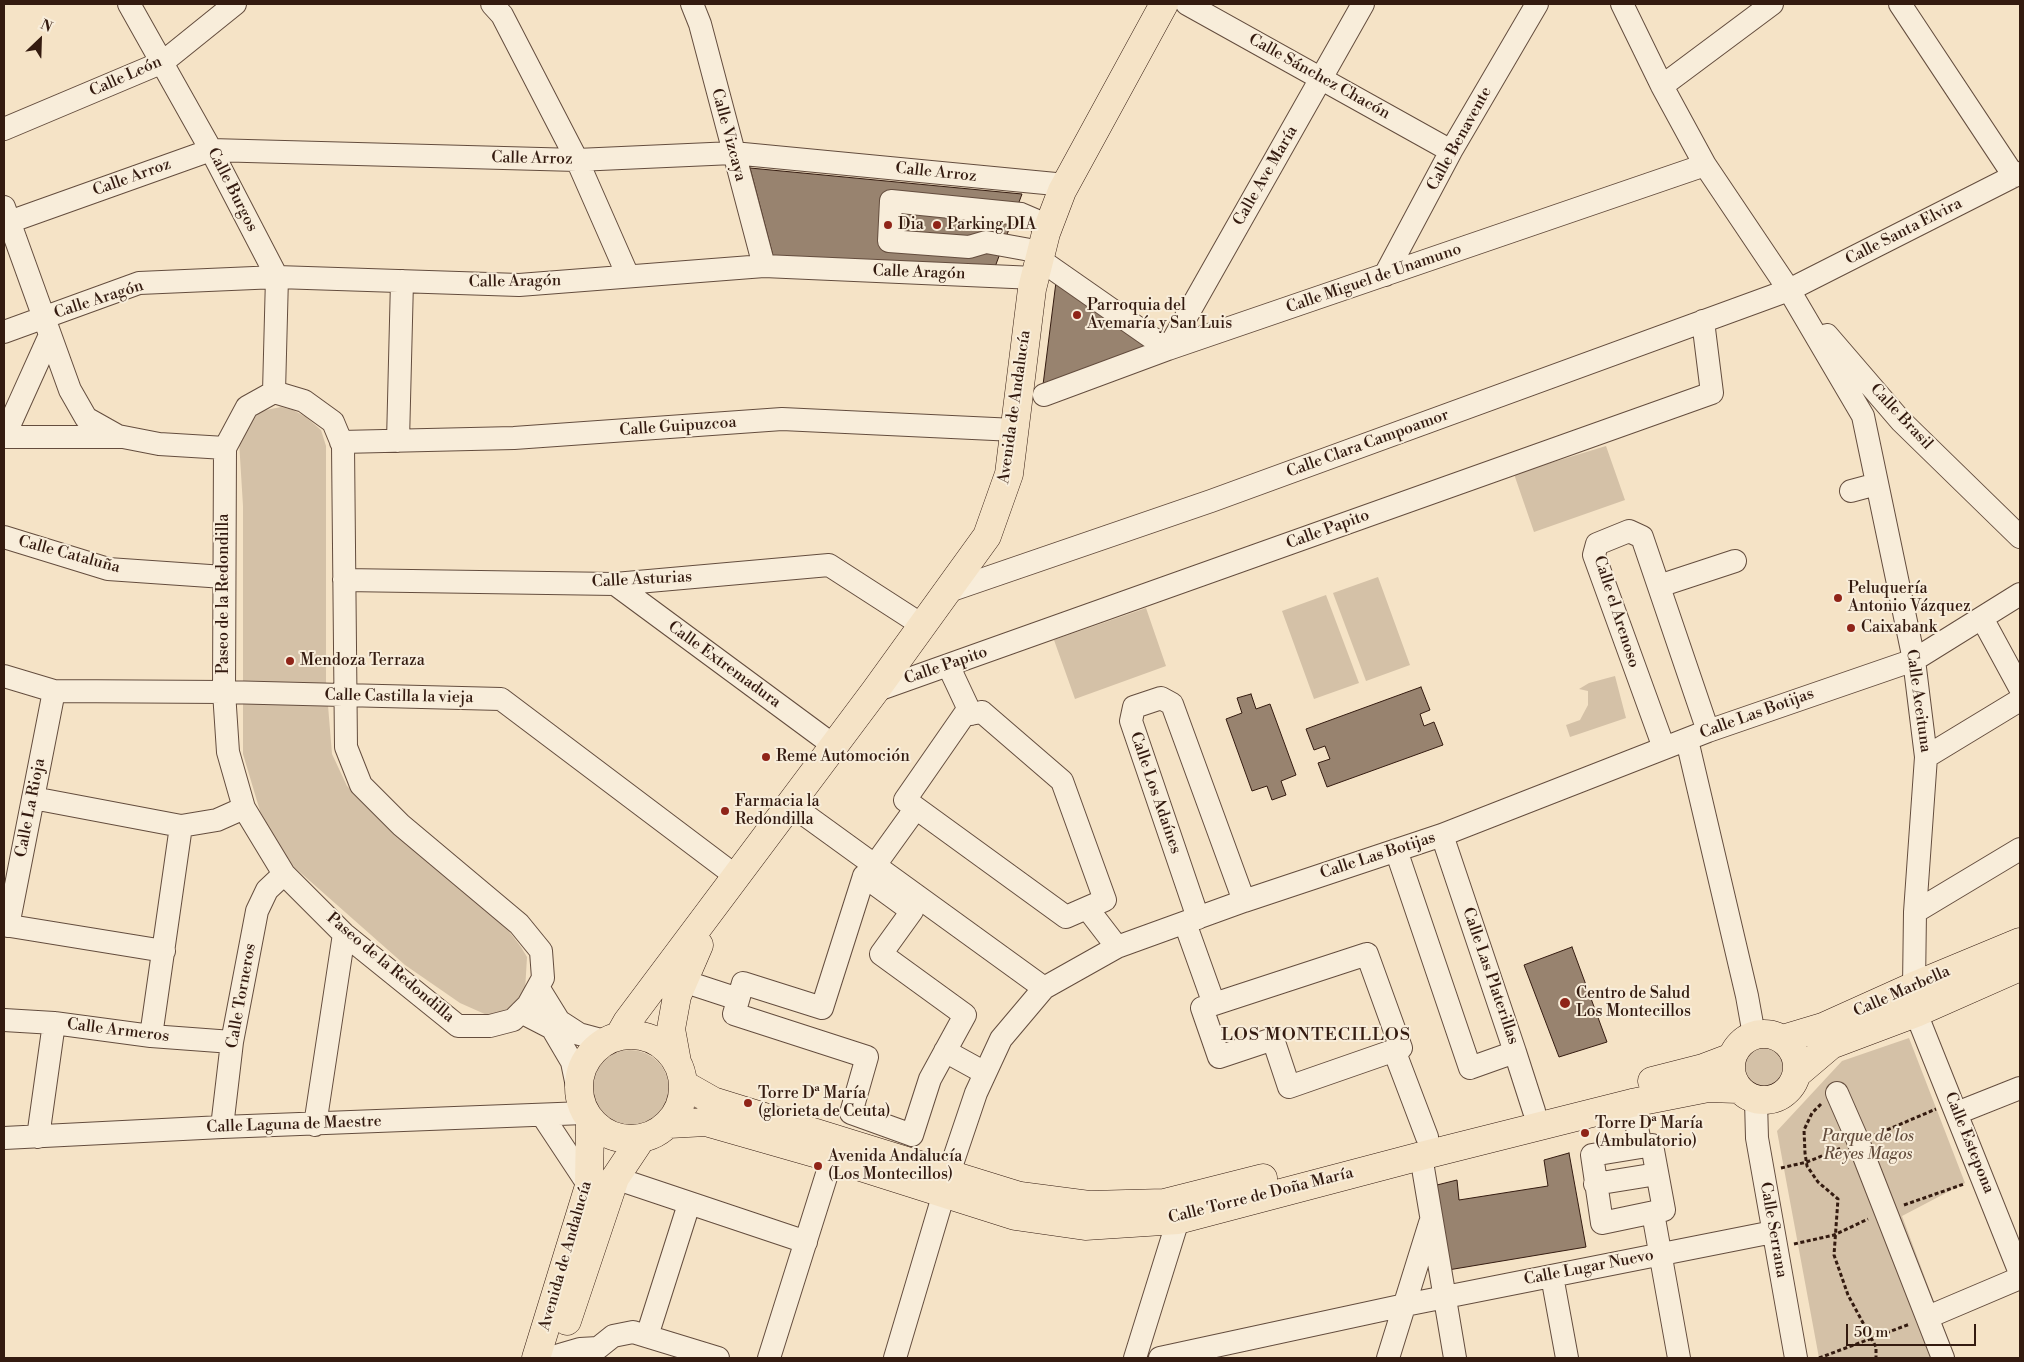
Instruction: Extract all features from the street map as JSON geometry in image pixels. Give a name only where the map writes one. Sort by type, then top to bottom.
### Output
[{"type":"main road","name":"Avenida de Andalucía","points":[[612,1038],[627,1022],[737,876],[875,691],[987,536],[1009,474],[1038,263],[1048,226],[1062,192],[1164,4]]},
{"type":"main road","name":"Avenida de Andalucía","points":[[680,1073],[670,1029],[676,996],[719,900]]},
{"type":"main road","name":"Calle Marbella","points":[[1783,1039],[1823,1027],[1914,986],[2020,942]]},
{"type":"main road","name":"Calle Marbella","points":[[1798,1073],[1831,1045],[1916,1013],[2020,967]]},
{"type":"main road","points":[[1769,1034],[1783,1039],[1795,1054],[1798,1073],[1790,1090],[1775,1100],[1747,1095],[1731,1074],[1732,1057],[1737,1047],[1744,1040],[1754,1035],[1769,1034]]},
{"type":"main road","points":[[636,1035],[652,1039],[666,1048],[680,1073],[682,1098],[678,1112],[669,1124],[656,1133],[642,1139],[628,1140],[614,1137],[601,1131],[584,1109],[579,1076],[584,1062],[593,1050],[612,1038],[636,1035]]},
{"type":"main road","name":"Calle Torre de Doña María","points":[[680,1073],[713,1101],[874,1150],[1015,1216],[1085,1226],[1178,1220],[1424,1146],[1534,1110],[1703,1068],[1732,1057]]},
{"type":"main road","name":"Calle Torre de Doña María","points":[[669,1124],[706,1122],[832,1158],[946,1183],[1020,1196],[1089,1204],[1164,1203],[1424,1146],[1708,1088],[1747,1095]]},
{"type":"main road","name":"Avenida de Andalucía","points":[[549,1357],[589,1186],[584,1109]]},
{"type":"main road","name":"Avenida de Andalucía","points":[[549,1357],[567,1319],[615,1178],[642,1139]]},
{"type":"street","name":"Calle Burgos","points":[[129,4],[212,150],[277,277],[274,392]]},
{"type":"street","name":"Calle León","points":[[4,129],[163,62],[235,4]]},
{"type":"street","points":[[492,4],[502,15],[577,160],[628,276]]},
{"type":"street","name":"Calle Vizcaya","points":[[692,4],[700,24],[764,266]]},
{"type":"street","name":"Calle Sánchez Chacón","points":[[1187,4],[1451,151]]},
{"type":"street","name":"Calle Ave María","points":[[1168,349],[1363,4]]},
{"type":"street","name":"Calle Benavente","points":[[1385,275],[1451,151],[1537,4]]},
{"type":"street","points":[[1622,4],[1662,86],[1705,165],[1788,290]]},
{"type":"street","points":[[1662,86],[1772,4]]},
{"type":"street","points":[[1900,4],[2017,175]]},
{"type":"street","name":"Calle Arroz","points":[[6,214],[212,150],[577,160],[733,153],[1066,186]]},
{"type":"street","name":"Calle Miguel de Unamuno","points":[[1044,395],[1168,349],[1705,165]]},
{"type":"street","name":"Calle Santa Elvira","points":[[1788,290],[2017,175]]},
{"type":"street","points":[[1048,226],[1021,214],[891,201],[889,241],[969,247],[986,242],[1038,263],[1168,349]]},
{"type":"street","points":[[6,214],[70,390],[86,418],[118,436],[159,444],[225,448]]},
{"type":"street","name":"Calle Aragón","points":[[4,332],[47,327],[139,284],[277,277],[519,285],[764,266],[1038,263]]},
{"type":"street","points":[[398,441],[402,282]]},
{"type":"street","name":"Calle Clara Campoamor","points":[[946,592],[1211,501],[1788,290]]},
{"type":"street","name":"Calle Brasil","points":[[1788,290],[1901,421],[2020,537]]},
{"type":"street","name":"Calle Aceituna","points":[[1788,290],[1863,416],[1914,660],[1926,757],[1915,912],[1914,986]]},
{"type":"street","name":"Calle Papito","points":[[875,691],[1714,398],[1704,321]]},
{"type":"street","points":[[47,327],[4,437],[125,437]]},
{"type":"street","name":"Paseo de la Redondilla","points":[[274,392],[304,401],[332,422],[342,442],[346,747],[361,785],[400,825],[519,924],[541,951],[543,978],[528,1005],[513,1020],[490,1026],[458,1026],[344,934],[284,874],[244,808],[228,752],[224,692],[225,448],[247,407],[274,392]]},
{"type":"street","name":"Calle Guipuzcoa","points":[[342,442],[514,438],[782,419],[1015,430]]},
{"type":"street","points":[[1870,449],[1883,429],[1901,421]]},
{"type":"street","points":[[1851,491],[1877,484]]},
{"type":"street","name":"Calle el Arenoso","points":[[1664,748],[1594,555],[1597,544],[1629,531],[1642,537],[1708,731]]},
{"type":"street","name":"Calle Cataluña","points":[[4,537],[108,569],[224,577]]},
{"type":"street","points":[[1659,586],[1735,561]]},
{"type":"street","name":"Calle Asturias","points":[[344,580],[615,584],[828,565],[922,625]]},
{"type":"street","name":"Calle Extremadura","points":[[615,584],[833,745]]},
{"type":"street","name":"Calle Las Botijas","points":[[894,1358],[946,1183],[976,1093],[1001,1039],[1044,988],[1117,947],[1244,901],[1442,835],[1708,731],[1914,660],[2020,594]]},
{"type":"street","points":[[1982,618],[2020,688]]},
{"type":"street","points":[[948,665],[972,714]]},
{"type":"street","name":"Calle Castilla la vieja","points":[[4,676],[54,691],[224,692],[501,699],[737,876]]},
{"type":"street","name":"Calle La Rioja","points":[[6,925],[54,691]]},
{"type":"street","name":"Calle Los Adaínes","points":[[1191,920],[1131,721],[1134,707],[1162,698],[1172,704],[1244,901]]},
{"type":"street","points":[[1926,757],[2020,700]]},
{"type":"street","points":[[982,712],[1062,781],[1105,900],[1066,918],[916,808],[905,800],[964,715],[982,712]]},
{"type":"street","points":[[1687,740],[1754,1035]]},
{"type":"street","points":[[33,798],[181,826],[217,820],[244,808]]},
{"type":"street","points":[[790,804],[875,865],[896,890],[912,911],[881,954],[965,1015],[930,1079],[912,1134],[851,1113],[867,1057],[734,1014],[743,983],[822,1008],[864,876],[896,890],[1044,988]]},
{"type":"street","points":[[875,865],[916,808]]},
{"type":"street","points":[[151,1036],[181,826]]},
{"type":"street","name":"Calle Las Platerillas","points":[[1396,850],[1470,1068],[1515,1052],[1442,835]]},
{"type":"street","points":[[1915,912],[2020,848]]},
{"type":"street","name":"Calle Torneros","points":[[222,1127],[232,1042],[257,911],[267,890],[284,874]]},
{"type":"street","points":[[1087,908],[1117,947]]},
{"type":"street","points":[[1191,920],[1214,1004]]},
{"type":"street","points":[[6,925],[164,951]]},
{"type":"street","points":[[315,1125],[344,934]]},
{"type":"street","points":[[1367,954],[1401,1048],[1289,1087],[1272,1039],[1219,1057],[1202,1008],[1214,1004],[1367,954]]},
{"type":"street","points":[[683,981],[738,999]]},
{"type":"street","points":[[538,987],[559,1022],[580,1034],[612,1038]]},
{"type":"street","points":[[521,1012],[552,1028],[572,1062],[584,1109]]},
{"type":"street","name":"Calle Estepona","points":[[1916,1013],[2020,1273]]},
{"type":"street","name":"Calle Armeros","points":[[4,1020],[54,1023],[151,1036],[232,1042]]},
{"type":"street","points":[[38,1137],[54,1023]]},
{"type":"street","points":[[1394,1050],[1424,1146],[1431,1220],[1455,1358]]},
{"type":"street","points":[[945,1051],[985,1073]]},
{"type":"street","points":[[1515,1052],[1534,1110]]},
{"type":"street","points":[[1957,1113],[2020,1088]]},
{"type":"street","points":[[1837,1093],[1943,1358]]},
{"type":"street","name":"Calle Serrana","points":[[1747,1095],[1757,1138],[1796,1358]]},
{"type":"street","points":[[1632,1103],[1641,1147]]},
{"type":"street","name":"Calle Laguna de Maestre","points":[[4,1138],[222,1127],[542,1115],[584,1109]]},
{"type":"street","points":[[542,1115],[589,1186]]},
{"type":"street","points":[[874,1150],[882,1124]]},
{"type":"street","points":[[1652,1145],[1664,1210],[1602,1223],[1592,1155],[1641,1147],[1652,1145]]},
{"type":"street","points":[[769,1358],[832,1158]]},
{"type":"street","points":[[1596,1184],[1657,1174]]},
{"type":"street","points":[[615,1178],[806,1242]]},
{"type":"street","points":[[647,1336],[689,1204]]},
{"type":"street","points":[[1653,1213],[1679,1358]]},
{"type":"street","points":[[1135,1358],[1178,1220]]},
{"type":"street","points":[[1388,1358],[1431,1220]]},
{"type":"street","name":"Calle Lugar Nuevo","points":[[1160,1358],[1404,1305],[1661,1254],[1775,1240]]},
{"type":"street","points":[[1552,1276],[1567,1358]]},
{"type":"street","points":[[1928,1317],[2020,1278]]},
{"type":"street","points":[[567,1319],[600,1353]]},
{"type":"street","points":[[600,1353],[613,1336],[634,1332],[718,1358]]},
{"type":"street","points":[[549,1357],[580,1349],[600,1353]]},
{"type":"path","points":[[1837,1093],[1830,1095],[1812,1113],[1804,1130],[1804,1153],[1808,1166],[1818,1182],[1838,1198],[1834,1255],[1848,1295],[1876,1347],[1876,1358]]},
{"type":"path","points":[[1775,1240],[1834,1235],[1885,1211],[1982,1178]]},
{"type":"path","points":[[1820,1358],[1928,1317]]},
{"type":"green space","points":[[281,407],[293,410],[306,417],[321,430],[326,446],[326,681],[332,754],[347,786],[508,930],[521,947],[527,957],[525,991],[517,1003],[499,1014],[487,1015],[460,1003],[405,965],[285,859],[260,811],[243,754],[243,506],[239,441],[249,422],[261,411]]},
{"type":"green space","points":[[1606,446],[1625,500],[1534,532],[1514,474]]},
{"type":"green space","points":[[1378,577],[1410,665],[1366,681],[1333,593]]},
{"type":"green space","points":[[1326,595],[1359,683],[1314,699],[1282,611]]},
{"type":"green space","points":[[1146,608],[1166,666],[1075,699],[1054,640]]},
{"type":"green space","points":[[1615,676],[1626,718],[1570,737],[1566,725],[1580,720],[1588,705],[1588,691],[1579,689],[1589,683]]},
{"type":"green space","name":"Parque de los Reyes Magos","points":[[1909,1038],[1965,1183],[1902,1216],[1955,1358],[1819,1358],[1777,1131],[1842,1061]]},
{"type":"green space","points":[[1763,1045],[1772,1047],[1780,1052],[1785,1060],[1787,1069],[1785,1078],[1780,1086],[1772,1091],[1763,1093],[1754,1091],[1746,1086],[1741,1078],[1739,1069],[1741,1060],[1746,1052],[1754,1047]]},
{"type":"green space","points":[[630,1050],[645,1053],[657,1062],[666,1074],[669,1089],[666,1104],[657,1116],[645,1125],[630,1128],[615,1125],[603,1116],[594,1104],[591,1089],[594,1074],[603,1062],[615,1053]]},
{"type":"building","name":"Dia","points":[[750,168],[1022,194],[995,267],[773,256]]},
{"type":"building","name":"Parroquia del Avemaría y San Luis","points":[[1056,282],[1150,349],[1043,385]]},
{"type":"building","points":[[1421,687],[1430,710],[1420,714],[1424,726],[1434,722],[1443,745],[1327,787],[1318,763],[1330,759],[1325,746],[1314,750],[1306,729]]},
{"type":"building","points":[[1251,694],[1256,709],[1270,704],[1296,775],[1281,781],[1286,795],[1272,800],[1267,786],[1252,791],[1226,719],[1242,713],[1237,698]]},
{"type":"building","name":"Centro de Salud Los Montecillos","points":[[1572,947],[1607,1042],[1559,1057],[1524,965]]},
{"type":"building","points":[[1569,1153],[1586,1247],[1448,1270],[1433,1186],[1457,1180],[1459,1200],[1548,1186],[1544,1160]]},
{"type":"place","name":"Dia","points":[[888,225]]},
{"type":"place","name":"Parking DIA","points":[[937,225]]},
{"type":"place","name":"Parroquia del Avemaría y San Luis","points":[[1077,315]]},
{"type":"place","name":"Peluquería Antonio Vázquez","points":[[1838,598]]},
{"type":"place","name":"Caixabank","points":[[1851,628]]},
{"type":"place","name":"Mendoza Terraza","points":[[290,661]]},
{"type":"place","name":"Reme Automoción","points":[[766,757]]},
{"type":"place","name":"Farmacia la Redondilla","points":[[725,811]]},
{"type":"place","name":"Centro de Salud Los Montecillos","points":[[1565,1003]]},
{"type":"place","name":"Torre Dª María (glorieta de Ceuta)","points":[[748,1103]]},
{"type":"place","name":"Torre Dª María (Ambulatorio)","points":[[1585,1133]]},
{"type":"place","name":"Avenida Andalucía (Los Montecillos)","points":[[818,1166]]},
{"type":"district","name":"LOS MONTECILLOS","points":[[1316,1036]]}]
